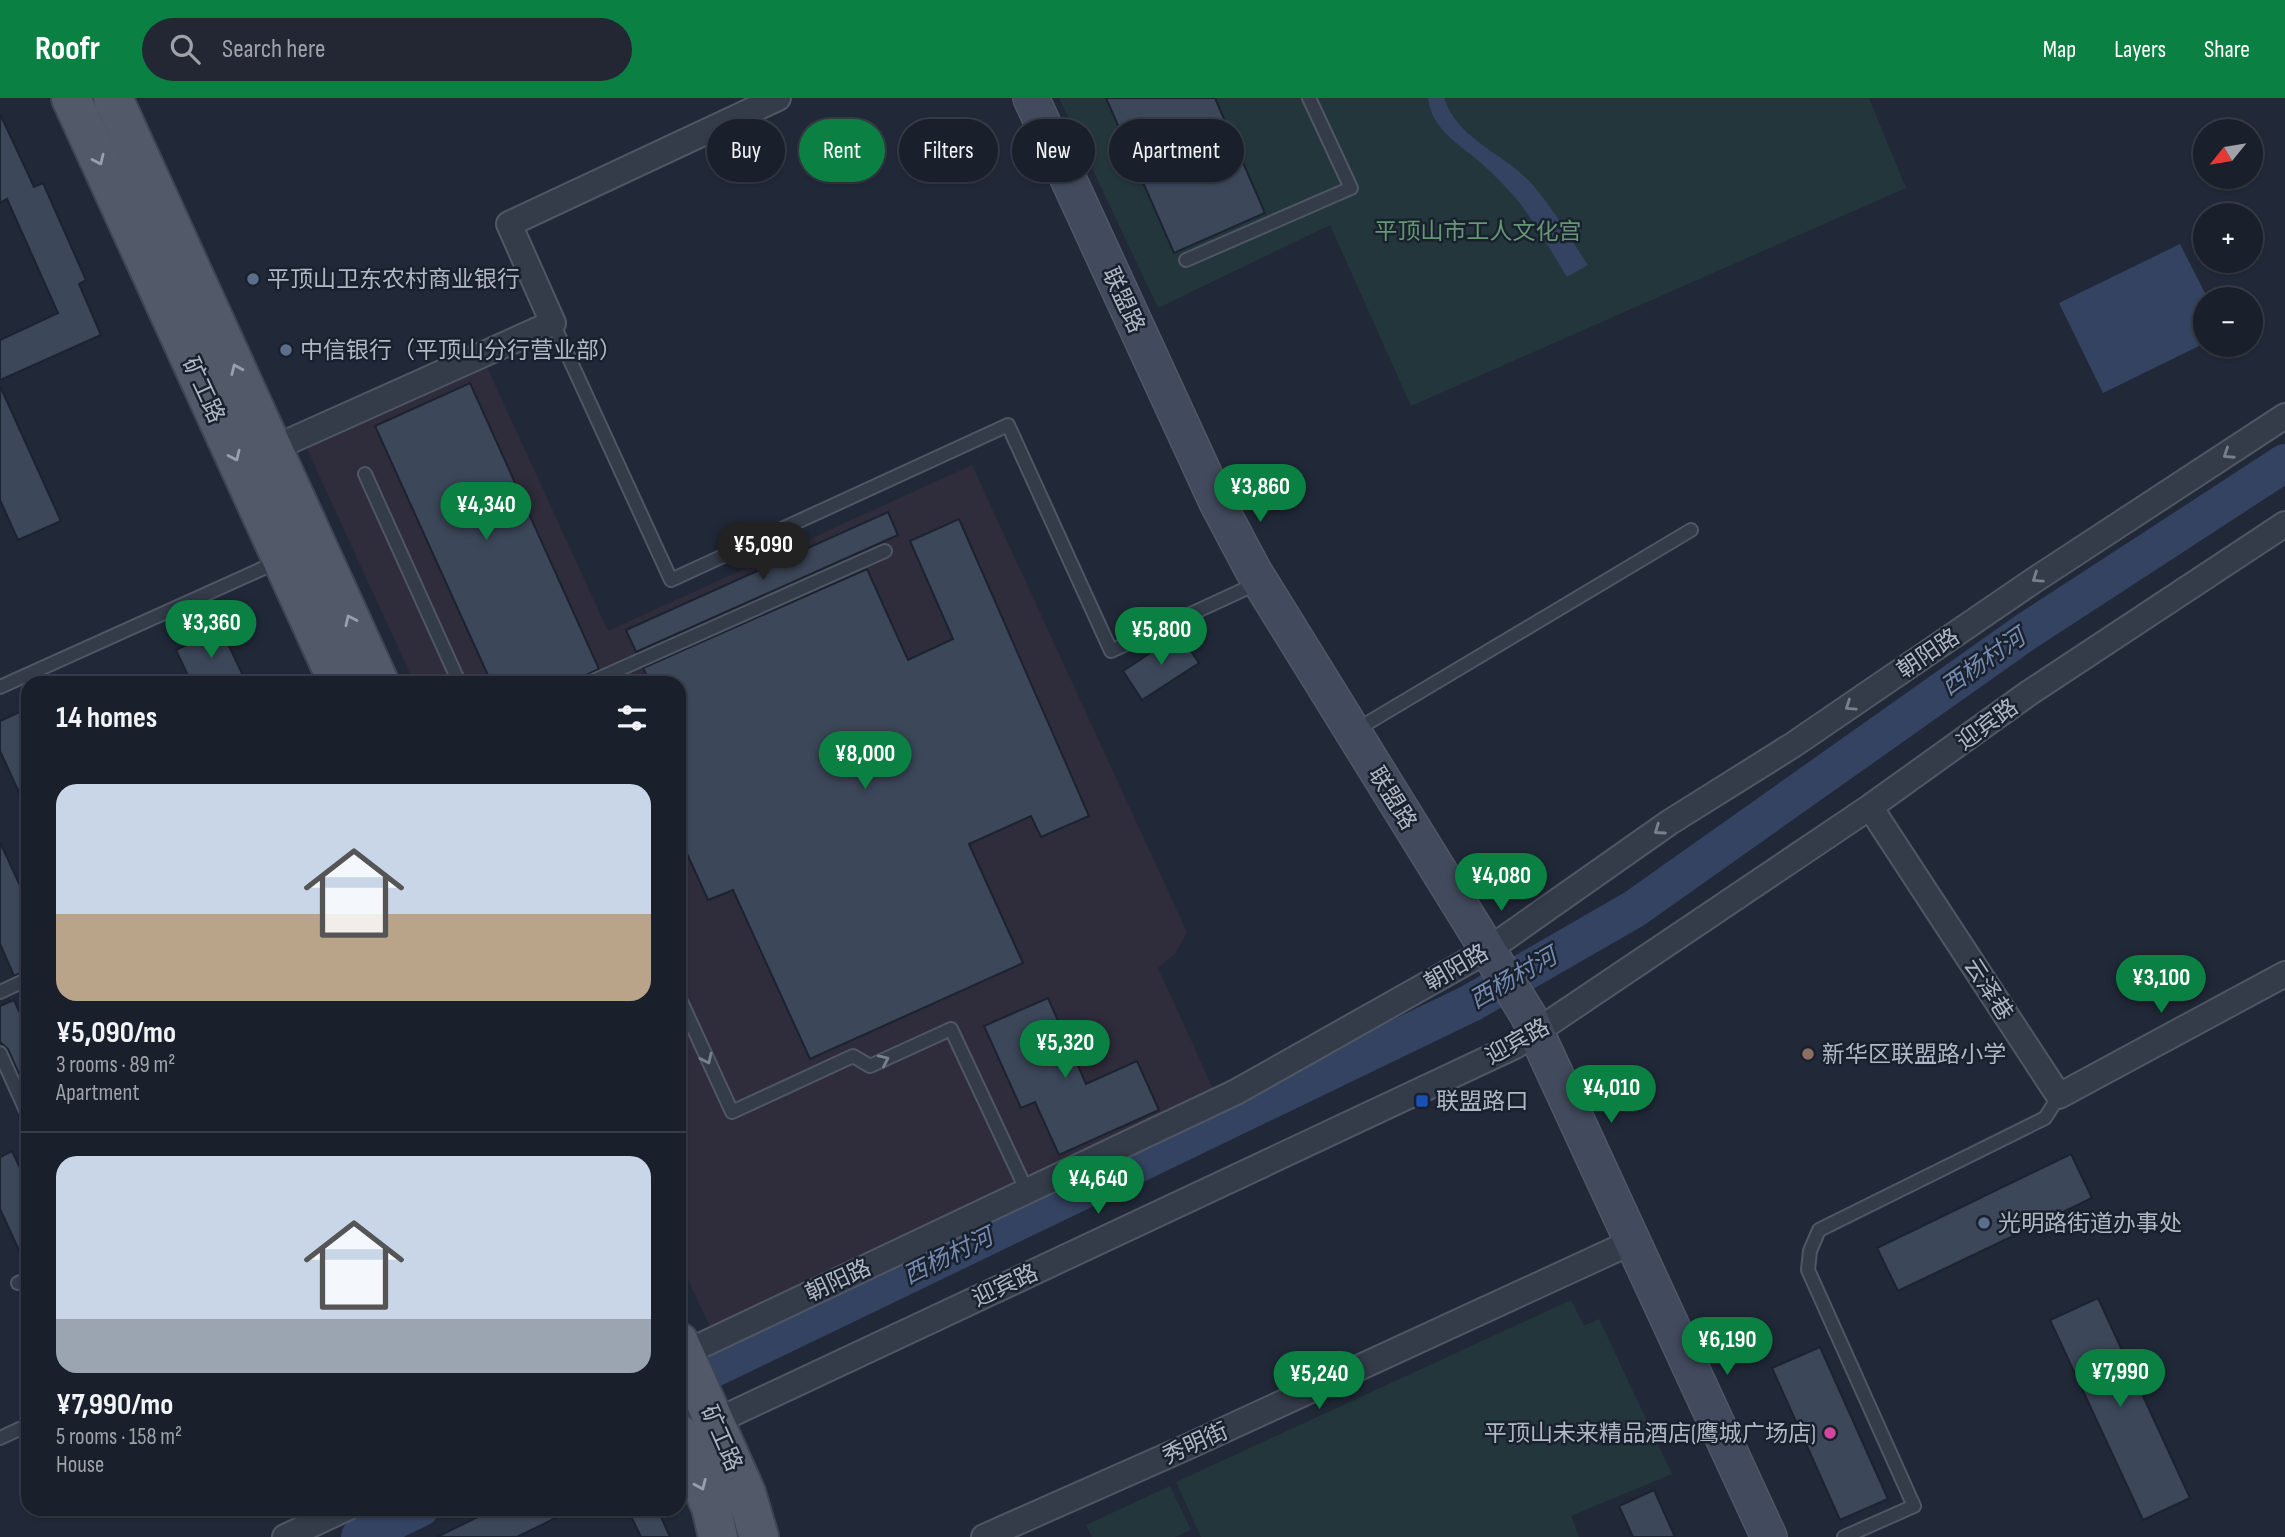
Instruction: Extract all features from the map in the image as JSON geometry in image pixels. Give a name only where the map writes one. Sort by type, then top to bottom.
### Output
[{"type":"main road","name":"矿工路","points":[[71,98],[299,552],[375,676]]},
{"type":"main road","name":"矿工路","points":[[113,98],[272,449],[336,676]]},
{"type":"main road","name":"矿工路","points":[[686,1361],[746,1493],[759,1537]]},
{"type":"main road","name":"矿工路","points":[[686,1451],[710,1507],[718,1537]]},
{"type":"street","points":[[272,449],[554,323],[509,224],[778,98]]},
{"type":"street","name":"联盟路","points":[[1031,98],[1217,502],[1260,582],[1533,1024],[1769,1537]]},
{"type":"street","name":"朝阳路","points":[[686,1348],[1236,1092],[1491,955],[1670,822],[1793,745],[2033,581],[2285,416]]},
{"type":"street","name":"迎宾路","points":[[686,1432],[710,1411],[1515,1046],[1533,1024],[1870,807],[2029,693],[2285,524]]},
{"type":"street","name":"云泽巷","points":[[1870,807],[2059,1096]]},
{"type":"street","points":[[2059,1096],[2285,974]]},
{"type":"street","name":"秀明街","points":[[984,1537],[1634,1241]]},
{"type":"street","points":[[285,1537],[330,1516]]},
{"type":"lane","points":[[1186,260],[1351,188],[1309,98]]},
{"type":"lane","points":[[554,323],[671,580],[1008,425],[1111,650],[1260,582]]},
{"type":"lane","points":[[365,474],[457,676]]},
{"type":"lane","points":[[1353,732],[1691,530]]},
{"type":"lane","points":[[604,676],[885,551]]},
{"type":"lane","points":[[24,676],[299,552]]},
{"type":"lane","points":[[0,687],[21,678]]},
{"type":"lane","points":[[0,992],[21,982]]},
{"type":"lane","points":[[686,1012],[732,1112],[853,1056],[870,1066],[951,1028],[1027,1191]]},
{"type":"lane","points":[[0,1053],[21,1100]]},
{"type":"lane","points":[[1844,1537],[1914,1506],[1808,1270],[1810,1251],[1819,1230],[2045,1118],[2059,1096]]},
{"type":"lane","points":[[0,1438],[21,1428]]},
{"type":"shaded area","points":[[486,365],[608,631],[972,465],[1187,932],[1175,954],[1158,968],[1217,1097],[711,1329],[686,1275],[686,676],[411,676],[306,447]]},
{"type":"green space","name":"平顶山市工人文化宫","points":[[1059,98],[1869,98],[1906,188],[1411,406],[1330,225],[1158,308],[1095,174],[1095,119],[1069,119]]},
{"type":"green space","points":[[1571,1300],[1584,1326],[1599,1319],[1672,1474],[1571,1516],[1579,1537],[1201,1537],[1176,1482]]},
{"type":"green space","points":[[1170,1486],[1191,1530],[1175,1537],[1092,1537],[1086,1525]]},
{"type":"water","points":[[1428,98],[1444,98],[1460,125],[1532,184],[1588,265],[1567,277],[1521,204],[1486,167],[1441,128]]},
{"type":"water","points":[[2180,244],[2202,287],[2193,287],[2193,349],[2103,393],[2059,303]]},
{"type":"building","points":[[1106,98],[1215,98],[1224,119],[1115,119]]},
{"type":"building","points":[[0,114],[34,187],[43,183],[86,280],[79,284],[101,335],[0,380],[0,340],[58,313],[7,199],[0,203]]},
{"type":"building","points":[[1244,165],[1265,213],[1174,253],[1143,182],[1244,182]]},
{"type":"building","points":[[470,383],[599,669],[584,676],[488,676],[375,426]]},
{"type":"building","points":[[0,386],[61,521],[18,540],[0,500]]},
{"type":"building","points":[[888,512],[898,535],[636,652],[626,630]]},
{"type":"building","points":[[959,519],[1089,816],[1041,837],[1031,816],[969,844],[1023,963],[810,1059],[733,890],[708,900],[686,851],[686,676],[647,676],[643,668],[867,569],[908,660],[953,639],[910,541]]},
{"type":"building","points":[[221,629],[243,676],[188,676],[176,650]]},
{"type":"building","points":[[1179,634],[1199,663],[1142,700],[1123,671]]},
{"type":"building","points":[[21,711],[21,797],[0,751],[0,721]]},
{"type":"building","points":[[0,842],[21,888],[21,973],[14,976],[0,944]]},
{"type":"building","points":[[1048,998],[1086,1084],[1137,1061],[1159,1110],[1059,1155],[1035,1102],[1021,1108],[984,1026]]},
{"type":"building","points":[[14,1000],[21,1016],[21,1078],[8,1049],[0,1042],[0,1006]]},
{"type":"building","points":[[12,1151],[21,1168],[21,1255],[0,1209],[0,1157]]},
{"type":"building","name":"光明路街道办事处","points":[[2071,1154],[2092,1198],[1898,1291],[1877,1248]]},
{"type":"building","points":[[2098,1298],[2190,1498],[2143,1520],[2050,1320]]},
{"type":"building","name":"平顶山未来精品酒店(鹰城广场店)","points":[[1820,1347],[1888,1499],[1840,1520],[1772,1368]]},
{"type":"building","points":[[1654,1490],[1675,1537],[1633,1537],[1619,1506]]},
{"type":"building","points":[[480,1516],[560,1516],[517,1537],[437,1537]]},
{"type":"building","points":[[631,1516],[661,1516],[670,1537],[641,1537]]},
{"type":"waterway","name":"西杨村河","points":[[686,1382],[1471,1003],[1634,909],[2024,633],[2285,463]]},
{"type":"waterway","name":"西杨村河","points":[[360,1537],[403,1516]]},
{"type":"place","name":"平顶山卫东农村商业银行","points":[[253,279]]},
{"type":"place","name":"中信银行（平顶山分行营业部）","points":[[286,350]]},
{"type":"place","name":"新华区联盟路小学","points":[[1808,1054]]},
{"type":"place","name":"联盟路口","points":[[1422,1101]]},
{"type":"place","name":"光明路街道办事处","points":[[1984,1223]]},
{"type":"place","name":"平顶山未来精品酒店(鹰城广场店)","points":[[1830,1433]]}]
